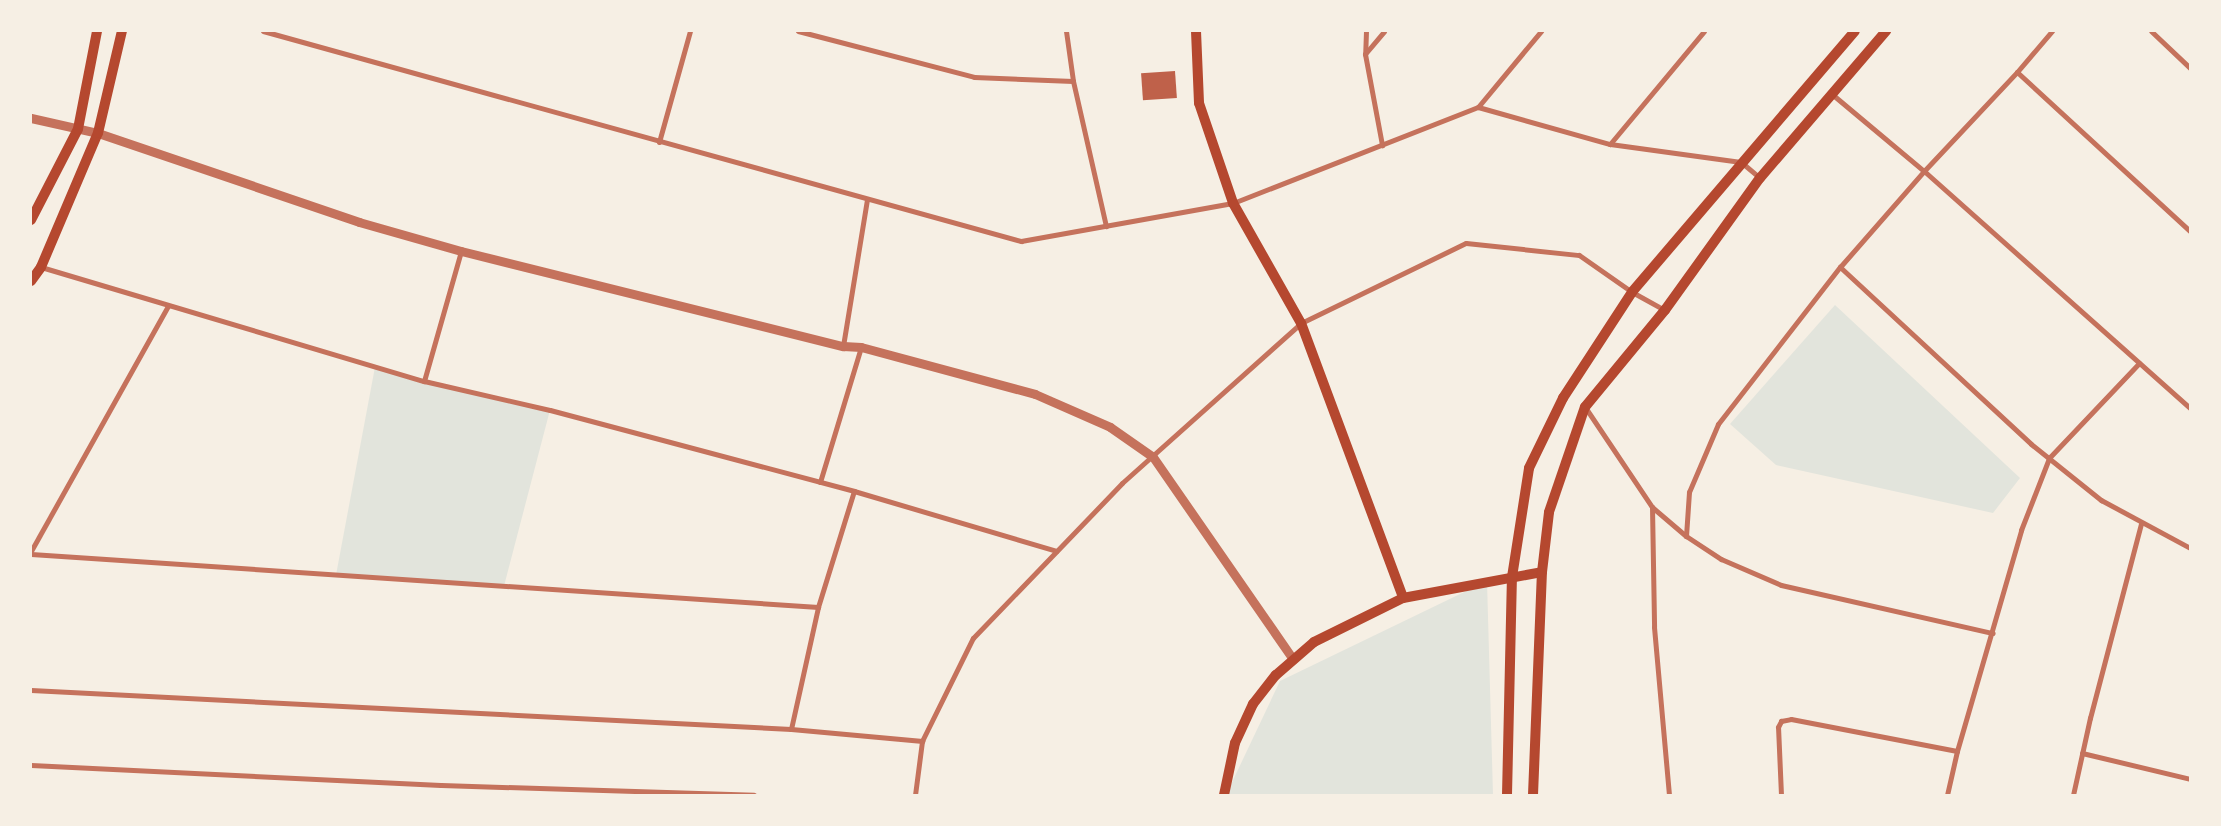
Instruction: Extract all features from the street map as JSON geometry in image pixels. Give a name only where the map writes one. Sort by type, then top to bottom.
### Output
[{"type":"main road","points":[[31,220],[78,129],[97,31]]},
{"type":"main road","points":[[31,281],[41,267],[98,133],[122,31]]},
{"type":"main road","points":[[1196,31],[1199,103],[1233,204],[1301,323],[1402,598]]},
{"type":"main road","points":[[1507,795],[1512,577],[1529,468],[1563,398],[1632,292],[1654,269],[1741,162],[1855,31]]},
{"type":"main road","points":[[1533,795],[1542,572],[1549,512],[1585,407],[1665,310],[1760,178],[1886,31]]},
{"type":"main road","points":[[1224,795],[1235,743],[1253,704],[1276,675],[1314,642],[1402,598],[1542,572]]},
{"type":"street","points":[[263,31],[659,142],[1021,240],[1233,204],[1382,145],[1478,106],[1541,31]]},
{"type":"street","points":[[659,142],[690,31]]},
{"type":"street","points":[[799,31],[974,77],[1073,81]]},
{"type":"street","points":[[1066,31],[1073,81],[1106,226]]},
{"type":"street","points":[[1366,31],[1365,54],[1382,145]]},
{"type":"street","points":[[1365,54],[1384,31]]},
{"type":"street","points":[[1610,144],[1704,31]]},
{"type":"street","points":[[1686,536],[1689,492],[1718,424],[1840,268],[1924,171],[2017,72],[2052,31]]},
{"type":"street","points":[[2151,31],[2190,68]]},
{"type":"street","points":[[2017,72],[2190,231]]},
{"type":"street","points":[[1833,95],[1924,171],[2190,408]]},
{"type":"street","points":[[1478,106],[1610,144],[1741,162],[1760,178]]},
{"type":"street","points":[[31,118],[98,133],[359,222],[461,251],[842,346],[861,347],[1035,394],[1110,427],[1153,457],[1294,658]]},
{"type":"street","points":[[842,346],[867,199]]},
{"type":"street","points":[[915,795],[922,741],[973,638],[1122,483],[1301,323],[1466,243],[1579,255],[1632,292],[1665,310]]},
{"type":"street","points":[[424,381],[461,251]]},
{"type":"street","points":[[41,267],[424,381],[550,410],[854,491],[1056,551]]},
{"type":"street","points":[[1840,268],[2049,458],[2101,500],[2190,548]]},
{"type":"street","points":[[168,306],[31,553],[818,607]]},
{"type":"street","points":[[820,482],[861,347]]},
{"type":"street","points":[[1947,795],[1957,751],[2021,530],[2049,458],[2139,363]]},
{"type":"street","points":[[1585,407],[1652,507],[1686,536],[1722,559],[1781,585],[1992,633]]},
{"type":"street","points":[[791,729],[818,607],[854,491]]},
{"type":"street","points":[[1652,507],[1654,626],[1669,795]]},
{"type":"street","points":[[2073,795],[2141,523]]},
{"type":"street","points":[[31,690],[791,729],[922,741]]},
{"type":"street","points":[[1781,795],[1778,727],[1781,721],[1791,719],[1957,751]]},
{"type":"street","points":[[2082,753],[2190,779]]},
{"type":"street","points":[[31,765],[441,785],[754,795]]},
{"type":"shaded area","points":[[1835,305],[2020,478],[1993,513],[1776,465],[1730,424]]},
{"type":"shaded area","points":[[375,367],[550,410],[504,586],[336,575]]},
{"type":"shaded area","points":[[1487,581],[1493,795],[1226,795],[1280,681]]},
{"type":"building","points":[[1175,71],[1177,98],[1143,100],[1141,73]]}]
